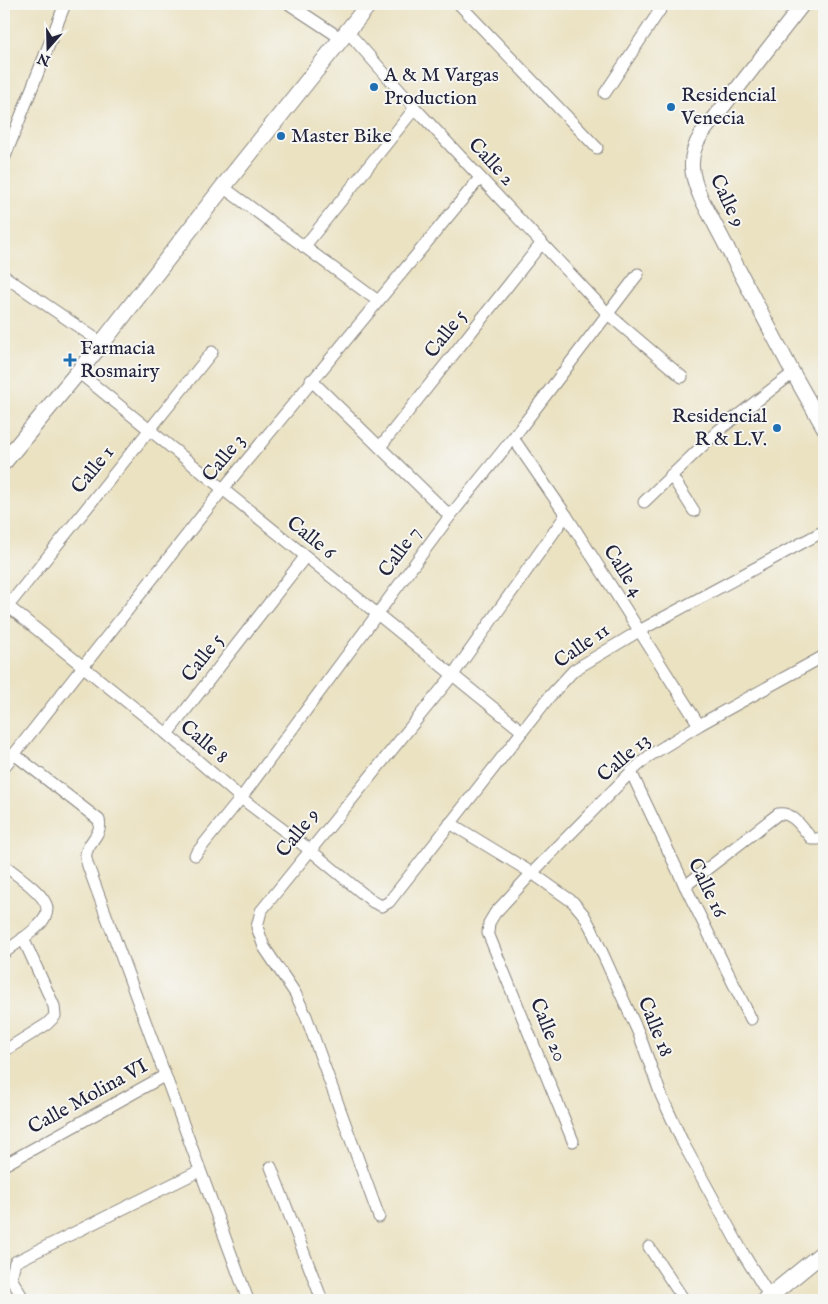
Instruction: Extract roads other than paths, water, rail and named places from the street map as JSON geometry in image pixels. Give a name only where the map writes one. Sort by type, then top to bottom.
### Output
[{"type":"main road","points":[[4,462],[102,344],[223,187],[369,4]]},
{"type":"main road","points":[[767,1299],[824,1252]]},
{"type":"street","points":[[4,159],[65,4]]},
{"type":"street","name":"Calle 2","points":[[289,4],[345,36],[608,314],[682,377]]},
{"type":"street","points":[[459,4],[597,148]]},
{"type":"street","points":[[605,93],[664,4]]},
{"type":"street","name":"Calle 9","points":[[803,4],[701,135],[694,148],[691,162],[694,181],[701,198],[824,428]]},
{"type":"street","points":[[304,247],[415,108]]},
{"type":"street","name":"Calle 3","points":[[4,767],[311,380],[480,178]]},
{"type":"street","points":[[223,187],[378,301]]},
{"type":"street","name":"Calle 5","points":[[380,447],[541,244]]},
{"type":"street","name":"Calle 7","points":[[195,855],[241,798],[450,516],[514,438],[638,274]]},
{"type":"street","points":[[4,276],[102,344]]},
{"type":"street","name":"Calle 1","points":[[5,607],[212,352]]},
{"type":"street","name":"Calle 6","points":[[78,372],[522,731]]},
{"type":"street","points":[[644,502],[720,430],[793,373]]},
{"type":"street","points":[[311,380],[450,516]]},
{"type":"street","name":"Calle 4","points":[[514,438],[566,515],[699,725]]},
{"type":"street","points":[[671,475],[694,511]]},
{"type":"street","name":"Calle 9","points":[[379,1217],[306,1016],[295,993],[264,947],[257,927],[261,911],[452,676],[566,515]]},
{"type":"street","name":"Calle 11","points":[[382,906],[390,902],[522,731],[562,681],[574,670],[639,631],[824,531]]},
{"type":"street","name":"Calle 5","points":[[167,734],[305,557]]},
{"type":"street","name":"Calle 8","points":[[5,607],[167,734],[241,798],[310,850],[373,902],[382,906]]},
{"type":"street","name":"Calle 13","points":[[488,933],[492,917],[532,873],[650,756],[699,725],[824,656]]},
{"type":"street","points":[[14,754],[99,820],[99,831],[90,843],[86,855],[88,866],[199,1171],[220,1235],[248,1300]]},
{"type":"street","name":"Calle 16","points":[[632,772],[685,886],[751,1019]]},
{"type":"street","points":[[685,886],[778,814],[793,816],[812,839],[824,836]]},
{"type":"street","name":"Calle 18","points":[[450,823],[532,873],[573,902],[584,915],[639,1034],[661,1095],[683,1143],[767,1299]]},
{"type":"street","points":[[4,865],[41,896],[48,911],[38,926],[4,953]]},
{"type":"street","name":"Calle 20","points":[[488,933],[572,1141]]},
{"type":"street","points":[[4,1050],[47,1024],[55,1016],[54,1006],[24,938]]},
{"type":"street","name":"Calle Molina VI","points":[[4,1165],[164,1076]]},
{"type":"street","points":[[271,1167],[322,1300]]},
{"type":"street","points":[[24,1300],[11,1278],[15,1262],[199,1171]]},
{"type":"street","points":[[649,1246],[684,1300]]},
{"type":"place","name":"A & M Vargas Production","points":[[374,87]]},
{"type":"place","name":"Residencial Venecia","points":[[671,107]]},
{"type":"place","name":"Master Bike","points":[[281,136]]},
{"type":"place","name":"Farmacia Rosmairy","points":[[70,360]]},
{"type":"place","name":"Residencial R & L.V.","points":[[777,428]]}]
